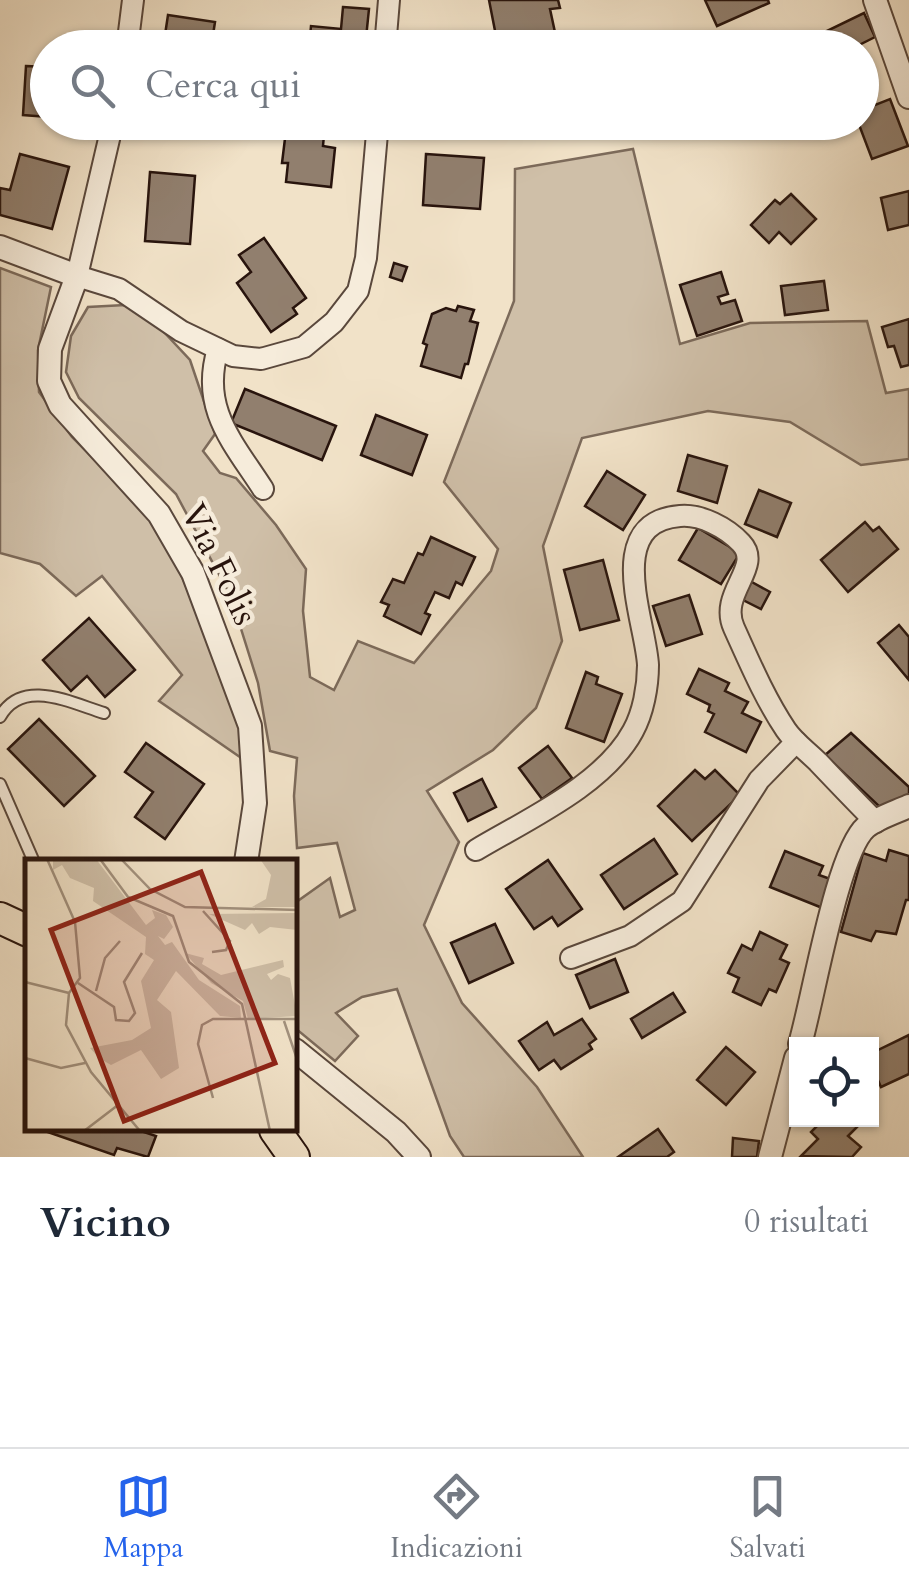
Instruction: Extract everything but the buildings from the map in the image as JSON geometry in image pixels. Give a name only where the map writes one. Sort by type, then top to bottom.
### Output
[{"type":"main road","points":[[0,918],[25,930]]},
{"type":"main road","points":[[276,1132],[294,1157]]},
{"type":"street","points":[[129,30],[133,0]]},
{"type":"street","points":[[386,30],[389,0]]},
{"type":"street","points":[[875,0],[909,97]]},
{"type":"street","points":[[78,276],[109,140]]},
{"type":"street","points":[[0,247],[118,289],[181,330],[233,356],[261,358],[304,347],[334,322],[358,292],[366,258],[376,140]]},
{"type":"street","name":"Via Folis","points":[[78,276],[50,348],[49,381],[60,405],[159,514],[193,572],[250,726],[255,803],[246,859]]},
{"type":"street","points":[[218,349],[210,375],[214,408],[263,489]]},
{"type":"street","points":[[476,850],[575,789],[611,759],[631,734],[643,701],[648,667],[633,589],[637,548],[648,530],[681,516],[699,518],[731,534],[748,553],[748,565],[730,602],[732,624],[772,706],[796,742],[876,822]]},
{"type":"street","points":[[571,958],[630,936],[682,901],[759,780],[796,742]]},
{"type":"street","points":[[802,1037],[829,921],[853,847],[866,827],[909,806]]},
{"type":"street","points":[[298,1052],[396,1132],[418,1157]]},
{"type":"street","points":[[770,1157],[789,1085]]},
{"type":"lane","points":[[0,717],[26,694],[49,696],[104,714]]},
{"type":"lane","points":[[0,784],[33,859]]},
{"type":"shaded area","points":[[633,149],[680,344],[750,323],[867,321],[886,393],[909,389],[909,459],[861,465],[790,422],[708,411],[582,438],[543,546],[562,641],[536,708],[493,750],[427,791],[459,842],[424,925],[462,1003],[537,1087],[583,1157],[464,1157],[450,1136],[397,989],[362,997],[336,1013],[358,1036],[335,1061],[298,1030],[298,901],[330,878],[340,917],[355,910],[337,843],[297,848],[297,758],[270,751],[258,683],[231,597],[176,494],[79,398],[66,372],[71,336],[88,307],[125,305],[162,330],[190,360],[215,434],[203,451],[220,473],[236,478],[276,525],[306,569],[303,611],[310,677],[334,690],[358,641],[414,663],[491,571],[498,549],[444,482],[514,301],[515,169]]},
{"type":"shaded area","points":[[0,268],[51,287],[38,350],[39,392],[72,437],[148,513],[172,553],[240,715],[250,764],[159,701],[182,675],[102,576],[76,596],[40,564],[0,553]]}]
